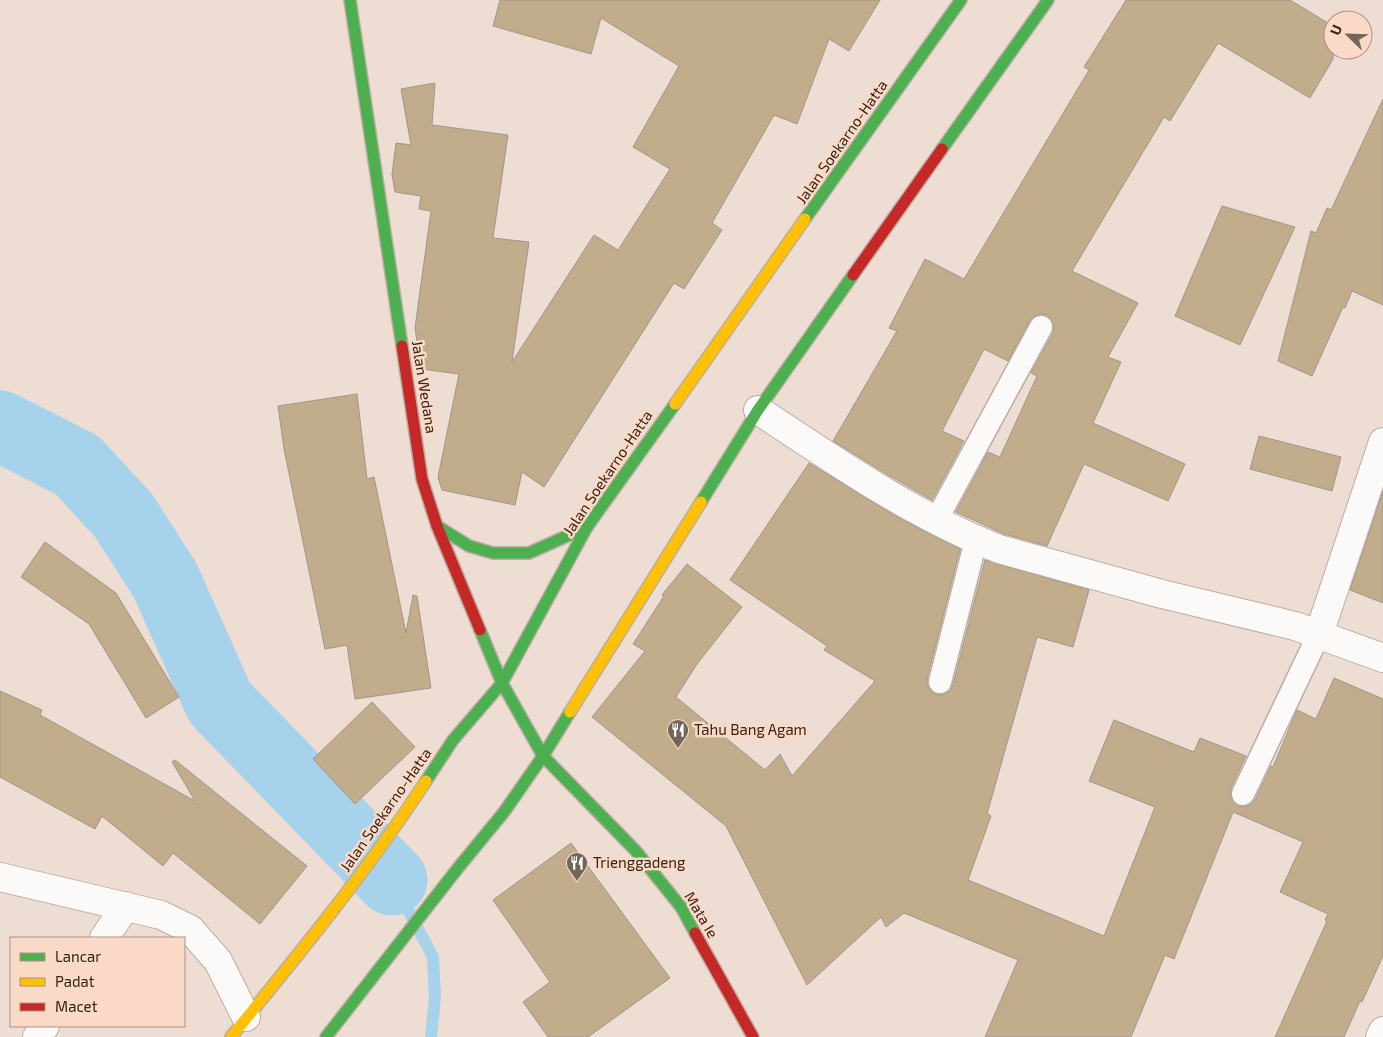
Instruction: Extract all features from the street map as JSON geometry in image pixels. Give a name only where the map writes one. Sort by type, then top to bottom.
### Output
[{"type":"main road","name":"Jalan Wedana","points":[[350,0],[422,479],[437,526],[502,683],[543,756]]},
{"type":"main road","name":"Jalan Soekarno-Hatta","points":[[238,1027],[293,962],[397,825],[454,740],[502,683],[587,527],[961,0]]},
{"type":"main road","points":[[326,1037],[504,812],[543,756],[758,410],[1048,0]]},
{"type":"main road","points":[[437,526],[469,546],[493,553],[529,553],[587,527]]},
{"type":"main road","name":"Mata Ie","points":[[543,756],[635,850],[681,907],[753,1037]]},
{"type":"street","points":[[758,410],[865,481],[976,540],[1000,549],[1152,591],[1295,626],[1383,658]]},
{"type":"street","points":[[1319,634],[1383,442]]},
{"type":"street","points":[[0,877],[161,915],[190,929],[218,961],[238,1027]]},
{"type":"street","points":[[105,937],[126,906]]},
{"type":"street","points":[[1380,1037],[1383,1031]]},
{"type":"lane","points":[[937,519],[1041,327]]},
{"type":"lane","points":[[940,682],[976,540]]},
{"type":"lane","points":[[1243,794],[1319,634]]},
{"type":"building","points":[[500,0],[880,0],[849,51],[829,39],[797,124],[774,115],[712,223],[722,230],[684,289],[674,283],[544,487],[522,472],[515,505],[442,490],[438,477],[459,374],[421,369],[415,328],[431,211],[419,209],[421,196],[395,192],[392,174],[396,143],[411,145],[401,89],[435,83],[432,125],[508,135],[493,238],[529,242],[512,362],[594,235],[618,250],[670,169],[633,147],[679,66],[601,18],[591,54],[493,26]]},
{"type":"building","points":[[1126,0],[1290,0],[1323,20],[1323,60],[1332,60],[1310,98],[1218,43],[1170,121],[1164,117],[1072,271],[1138,303],[1108,357],[1121,362],[1093,423],[1185,464],[1168,501],[1084,464],[1047,546],[1004,534],[956,512],[988,452],[1000,457],[1037,376],[1031,373],[1053,333],[1052,321],[1047,315],[1041,314],[1030,320],[1008,361],[984,349],[942,431],[964,441],[932,500],[833,441],[897,331],[889,328],[925,259],[964,279],[1089,70],[1084,67]]},
{"type":"building","points":[[1383,99],[1383,305],[1352,291],[1312,376],[1278,361],[1311,231],[1316,233],[1327,208],[1331,210]]},
{"type":"building","points":[[1222,206],[1295,227],[1240,345],[1175,316]]},
{"type":"building","points":[[357,394],[367,479],[374,477],[406,633],[413,595],[417,596],[431,688],[355,699],[347,645],[325,649],[284,449],[278,406]]},
{"type":"building","points":[[1259,436],[1341,457],[1332,491],[1250,469]]},
{"type":"building","points":[[809,463],[897,517],[960,549],[927,679],[928,686],[936,695],[950,691],[953,685],[985,560],[1089,590],[1073,647],[1037,637],[987,814],[991,816],[968,880],[1104,936],[1155,807],[1089,781],[1114,720],[1194,752],[1200,738],[1246,756],[1231,788],[1230,795],[1237,806],[1244,807],[1250,805],[1255,800],[1271,766],[1273,767],[1297,710],[1316,719],[1334,678],[1383,699],[1383,956],[1344,1037],[1275,1037],[1327,921],[1325,920],[1328,914],[1280,892],[1303,842],[1233,812],[1174,959],[1165,955],[1131,1037],[985,1037],[1018,960],[904,913],[886,927],[881,917],[807,985],[726,826],[592,717],[645,651],[633,644],[664,596],[662,595],[687,564],[742,607],[697,664],[676,697],[765,770],[780,754],[792,776],[875,681],[824,650],[827,646],[730,580]]},
{"type":"building","points":[[1383,491],[1383,603],[1350,590]]},
{"type":"building","points":[[45,542],[116,593],[179,697],[146,718],[89,624],[21,577]]},
{"type":"building","points":[[0,691],[42,710],[40,715],[195,801],[172,762],[175,760],[307,866],[260,924],[173,853],[163,866],[102,816],[95,829],[0,777]]},
{"type":"building","points":[[372,702],[415,747],[355,804],[313,759]]},
{"type":"building","points":[[571,843],[670,978],[588,1037],[548,1037],[523,1002],[550,982],[493,900]]},
{"type":"waterway","points":[[0,426],[77,465],[124,516],[165,580],[220,703],[392,880]]},
{"type":"waterway","points":[[392,880],[433,957],[435,997],[431,1037]]},
{"type":"traffic: fast","points":[[350,0],[402,346]]},
{"type":"traffic: fast","points":[[805,219],[961,0]]},
{"type":"traffic: fast","points":[[942,149],[1048,0]]},
{"type":"traffic: fast","points":[[701,502],[758,410],[853,275]]},
{"type":"traffic: fast","points":[[426,781],[453,740],[502,683],[587,527],[675,404]]},
{"type":"traffic: fast","points":[[437,526],[469,546],[493,553],[529,553],[587,527]]},
{"type":"traffic: fast","points":[[480,630],[502,683],[543,756],[635,850],[681,907],[695,933]]},
{"type":"traffic: fast","points":[[326,1037],[504,812],[543,756],[570,712]]},
{"type":"traffic: slow","points":[[675,404],[805,219]]},
{"type":"traffic: slow","points":[[570,712],[701,502]]},
{"type":"traffic: slow","points":[[231,1037],[356,880],[426,781]]},
{"type":"traffic: jam","points":[[853,275],[942,149]]},
{"type":"traffic: jam","points":[[402,346],[422,479],[437,526],[480,630]]},
{"type":"traffic: jam","points":[[695,933],[753,1037]]},
{"type":"place","name":"Tahu Bang Agam","points":[[678,749]]},
{"type":"place","name":"Trienggadeng","points":[[577,882]]}]
